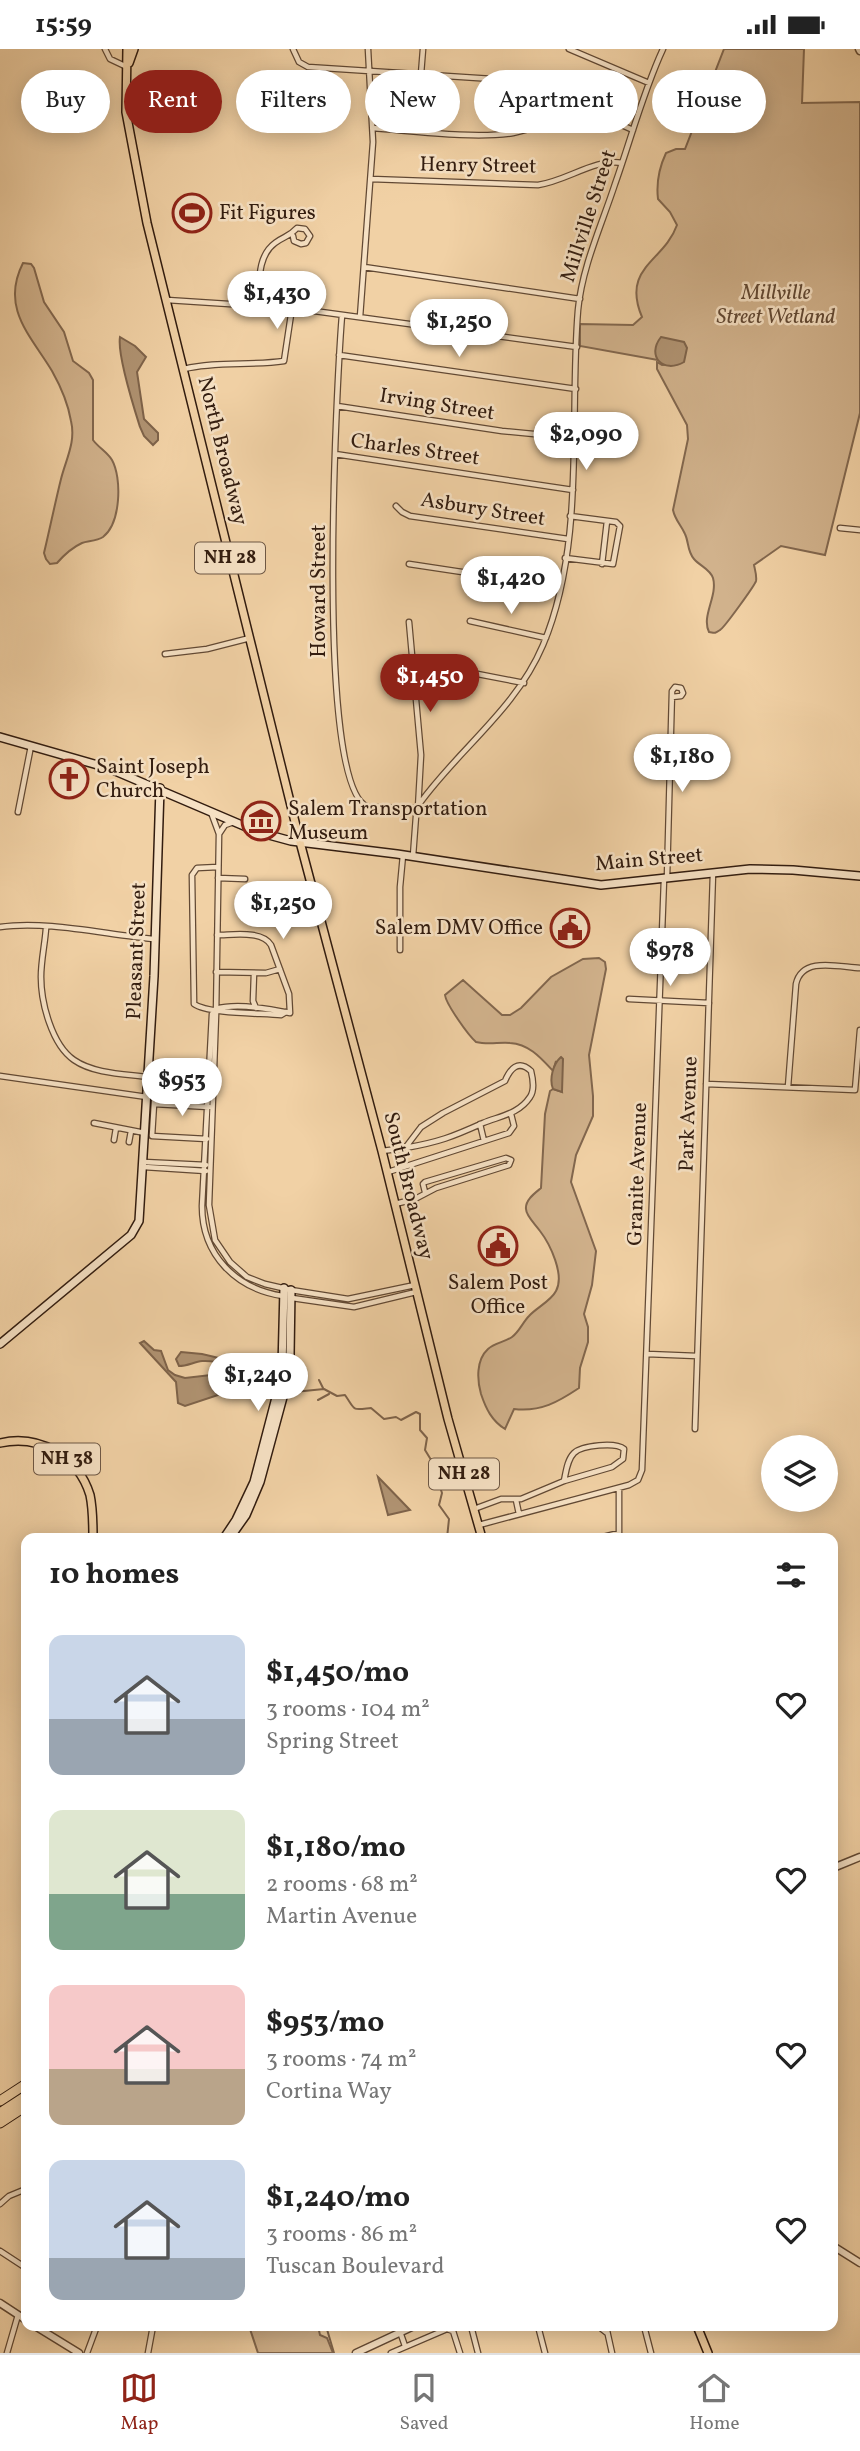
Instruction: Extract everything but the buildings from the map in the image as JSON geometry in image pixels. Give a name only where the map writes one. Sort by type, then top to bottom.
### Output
[{"type":"highway","points":[[0,2101],[21,2087]]},
{"type":"highway","points":[[0,2113],[21,2099]]},
{"type":"highway","points":[[0,2123],[21,2109]]},
{"type":"main road","name":"North Broadway","points":[[127,49],[125,102],[128,133],[140,192],[300,842]]},
{"type":"main road","name":"North Broadway","points":[[127,67],[134,49]]},
{"type":"main road","name":"Main Street","points":[[0,737],[101,765],[270,836],[300,842],[413,856],[601,885],[765,869],[860,876]]},
{"type":"main road","name":"Pleasant Street","points":[[0,1344],[133,1232],[141,1216],[149,1134],[147,1097],[152,1075],[160,788]]},
{"type":"main road","name":"South Broadway","points":[[300,842],[382,1151],[448,1419],[480,1533]]},
{"type":"main road","points":[[227,1533],[254,1482],[275,1401],[282,1367],[287,1293]]},
{"type":"main road","points":[[233,1533],[246,1515],[260,1482],[286,1386],[290,1355],[287,1293]]},
{"type":"main road","name":"NH 38","points":[[0,1443],[21,1440],[40,1444],[59,1453],[74,1466],[90,1497],[93,1533]]},
{"type":"main road","points":[[701,2331],[708,2353]]},
{"type":"street","points":[[105,49],[113,61],[127,67]]},
{"type":"street","points":[[293,49],[299,62],[308,67],[365,71]]},
{"type":"street","points":[[368,49],[368,70]]},
{"type":"street","points":[[421,70],[424,49]]},
{"type":"street","points":[[569,49],[649,83]]},
{"type":"street","name":"Millville Street","points":[[638,115],[663,49]]},
{"type":"street","points":[[360,317],[373,133]]},
{"type":"street","points":[[460,133],[508,133]]},
{"type":"street","name":"Millville Street","points":[[418,808],[510,703],[524,683],[546,638],[561,587],[573,490],[580,299],[589,262],[632,133]]},
{"type":"street","name":"Henry Street","points":[[371,179],[538,185],[560,180],[603,163],[622,163]]},
{"type":"street","points":[[258,306],[264,256],[273,244],[293,236]]},
{"type":"street","points":[[364,267],[580,299]]},
{"type":"street","points":[[167,300],[292,309],[577,347]]},
{"type":"street","points":[[184,369],[210,364],[240,366],[284,361],[292,309]]},
{"type":"street","name":"Howard Street","points":[[342,315],[335,454],[332,640],[340,740],[353,792],[361,804],[372,808],[418,808]]},
{"type":"street","points":[[339,355],[576,389]]},
{"type":"street","name":"Irving Street","points":[[337,406],[510,432],[575,438]]},
{"type":"street","name":"Charles Street","points":[[335,454],[573,490]]},
{"type":"street","name":"Asbury Street","points":[[396,506],[410,516],[568,539]]},
{"type":"street","points":[[565,558],[614,563],[620,526],[607,521],[570,516]]},
{"type":"street","points":[[602,563],[607,521]]},
{"type":"street","points":[[840,528],[860,530]]},
{"type":"street","points":[[409,564],[561,587]]},
{"type":"street","points":[[470,621],[546,638]]},
{"type":"street","points":[[410,622],[421,755],[413,856]]},
{"type":"street","points":[[165,654],[206,649],[250,638]]},
{"type":"street","points":[[462,671],[524,683]]},
{"type":"street","name":"Granite Avenue","points":[[619,1487],[634,1483],[642,1470],[672,697]]},
{"type":"street","points":[[18,812],[31,745]]},
{"type":"street","points":[[210,811],[217,823],[219,834],[208,1168],[209,1214],[213,1235],[230,1262],[247,1277],[287,1293],[348,1299],[416,1289]]},
{"type":"street","points":[[219,834],[225,825],[235,822]]},
{"type":"street","points":[[400,950],[403,855]]},
{"type":"street","points":[[218,867],[197,868],[192,875],[192,999],[197,1007],[281,1015],[288,1012]]},
{"type":"street","name":"Park Avenue","points":[[695,1429],[713,873]]},
{"type":"street","points":[[218,878],[245,879]]},
{"type":"street","points":[[0,927],[46,928],[155,939]]},
{"type":"street","points":[[46,928],[41,987],[51,1023],[62,1047],[74,1060],[89,1067],[152,1075],[212,1075]]},
{"type":"street","points":[[217,935],[263,937],[271,946],[289,994],[288,1012]]},
{"type":"street","points":[[788,1087],[799,974],[814,965],[860,968]]},
{"type":"street","points":[[216,972],[266,973],[280,969]]},
{"type":"street","points":[[254,972],[253,1001],[257,1008]]},
{"type":"street","points":[[629,999],[709,1003]]},
{"type":"street","points":[[248,1008],[253,1001]]},
{"type":"street","points":[[215,1009],[257,1008],[288,1012]]},
{"type":"street","points":[[706,1084],[855,1090],[860,1030]]},
{"type":"street","points":[[382,1151],[405,1148],[446,1140],[480,1124],[512,1114],[532,1094],[532,1074],[527,1067],[514,1067],[502,1083],[460,1102],[418,1131],[405,1148]]},
{"type":"street","points":[[149,1134],[154,1104],[152,1075]]},
{"type":"street","points":[[0,1076],[147,1097]]},
{"type":"street","points":[[154,1104],[211,1107]]},
{"type":"street","points":[[387,1173],[512,1131],[512,1114]]},
{"type":"street","points":[[94,1123],[149,1134],[209,1139]]},
{"type":"street","points":[[480,1124],[484,1141]]},
{"type":"street","points":[[114,1140],[116,1128]]},
{"type":"street","points":[[129,1142],[131,1131]]},
{"type":"street","points":[[394,1204],[509,1165],[511,1161],[506,1158],[425,1182],[425,1192]]},
{"type":"street","points":[[144,1164],[208,1168]]},
{"type":"street","points":[[647,1354],[697,1356]]},
{"type":"street","points":[[474,1509],[501,1499],[516,1500],[564,1481],[617,1465],[625,1456],[624,1449],[615,1444],[579,1450],[569,1462],[564,1481]]},
{"type":"street","points":[[478,1525],[619,1487],[619,1532],[616,1533]]},
{"type":"street","points":[[516,1500],[519,1514]]},
{"type":"street","points":[[838,1866],[860,1857]]},
{"type":"street","points":[[0,2204],[21,2191]]},
{"type":"street","points":[[838,2249],[860,2263]]},
{"type":"street","points":[[0,2251],[21,2265]]},
{"type":"street","points":[[0,2303],[21,2317]]},
{"type":"street","points":[[7,2353],[18,2315]]},
{"type":"street","points":[[44,2331],[79,2353]]},
{"type":"street","points":[[87,2353],[95,2331]]},
{"type":"street","points":[[148,2353],[152,2331]]},
{"type":"street","points":[[356,2353],[394,2331]]},
{"type":"street","points":[[399,2331],[405,2346]]},
{"type":"street","points":[[391,2353],[439,2331]]},
{"type":"street","points":[[452,2331],[460,2353]]},
{"type":"street","points":[[472,2331],[478,2353]]},
{"type":"street","points":[[539,2331],[545,2353]]},
{"type":"street","points":[[604,2331],[612,2353]]},
{"type":"street","points":[[645,2331],[651,2353]]},
{"type":"green space","name":"Millville Street Wetland","points":[[724,49],[804,49],[802,103],[860,102],[860,413],[825,555],[781,546],[754,565],[756,581],[723,627],[714,633],[709,632],[707,626],[713,578],[692,556],[673,510],[688,439],[687,425],[657,369],[657,362],[662,365],[680,364],[580,346],[580,324],[633,325],[642,317],[637,300],[640,276],[671,238],[677,225],[658,199],[658,181],[666,153],[685,149],[691,133],[766,133],[766,70],[716,70]]},
{"type":"green space","points":[[23,263],[31,264],[34,268],[44,302],[64,332],[73,361],[89,373],[93,380],[93,440],[112,460],[118,489],[113,522],[103,537],[78,545],[57,563],[50,564],[44,553],[70,450],[72,429],[61,389],[21,321],[17,308],[17,279]]},
{"type":"green space","points":[[599,958],[605,962],[606,969],[589,1055],[593,1116],[576,1155],[571,1182],[596,1251],[592,1285],[584,1314],[588,1327],[588,1342],[580,1368],[579,1388],[549,1405],[533,1409],[514,1409],[505,1429],[487,1410],[479,1383],[479,1364],[488,1349],[514,1335],[529,1316],[556,1291],[559,1277],[552,1251],[526,1212],[526,1206],[533,1194],[541,1188],[545,1114],[550,1091],[553,1089],[562,1092],[556,1061],[553,1071],[523,1046],[476,1042],[458,1019],[445,995],[463,980],[502,1015],[510,1015],[521,1008],[551,977],[583,959]]},
{"type":"green space","points":[[251,2331],[319,2331],[320,2335],[327,2338],[333,2353],[258,2353]]},
{"type":"shaded area","points":[[120,337],[146,357],[137,372],[144,419],[158,433],[158,440],[153,445],[140,427],[123,368]]},
{"type":"shaded area","points":[[661,337],[684,342],[687,348],[684,362],[669,366],[659,361],[655,351]]},
{"type":"shaded area","points":[[561,1057],[562,1092],[553,1089],[551,1081],[554,1068]]},
{"type":"shaded area","points":[[144,1341],[154,1350],[161,1351],[168,1370],[175,1375],[185,1378],[211,1375],[271,1385],[230,1391],[185,1406],[178,1403],[176,1382],[140,1343]]},
{"type":"shaded area","points":[[181,1352],[202,1354],[261,1368],[271,1365],[274,1369],[257,1371],[211,1361],[179,1366],[176,1359]]},
{"type":"shaded area","points":[[378,1477],[381,1480],[410,1510],[388,1515]]},
{"type":"waterway","points":[[319,1380],[323,1388]]},
{"type":"waterway","points":[[294,1392],[324,1389],[337,1396],[345,1395],[355,1408],[371,1408],[384,1419],[396,1417],[401,1420],[416,1412],[420,1414],[420,1430],[427,1438],[425,1450],[433,1463],[431,1479],[433,1484],[440,1487],[442,1493],[439,1505],[449,1519],[448,1533]]},
{"type":"waterway","points":[[318,1400],[329,1394]]},
{"type":"waterway","points":[[327,2331],[334,2353]]},
{"type":"place","name":"Fit Figures","points":[[192,213]]},
{"type":"place","name":"Saint Joseph Church","points":[[69,779]]},
{"type":"place","name":"Salem Transportation Museum","points":[[261,821]]},
{"type":"place","name":"Salem DMV Office","points":[[570,928]]},
{"type":"place","name":"Salem Post Office","points":[[498,1246]]}]
